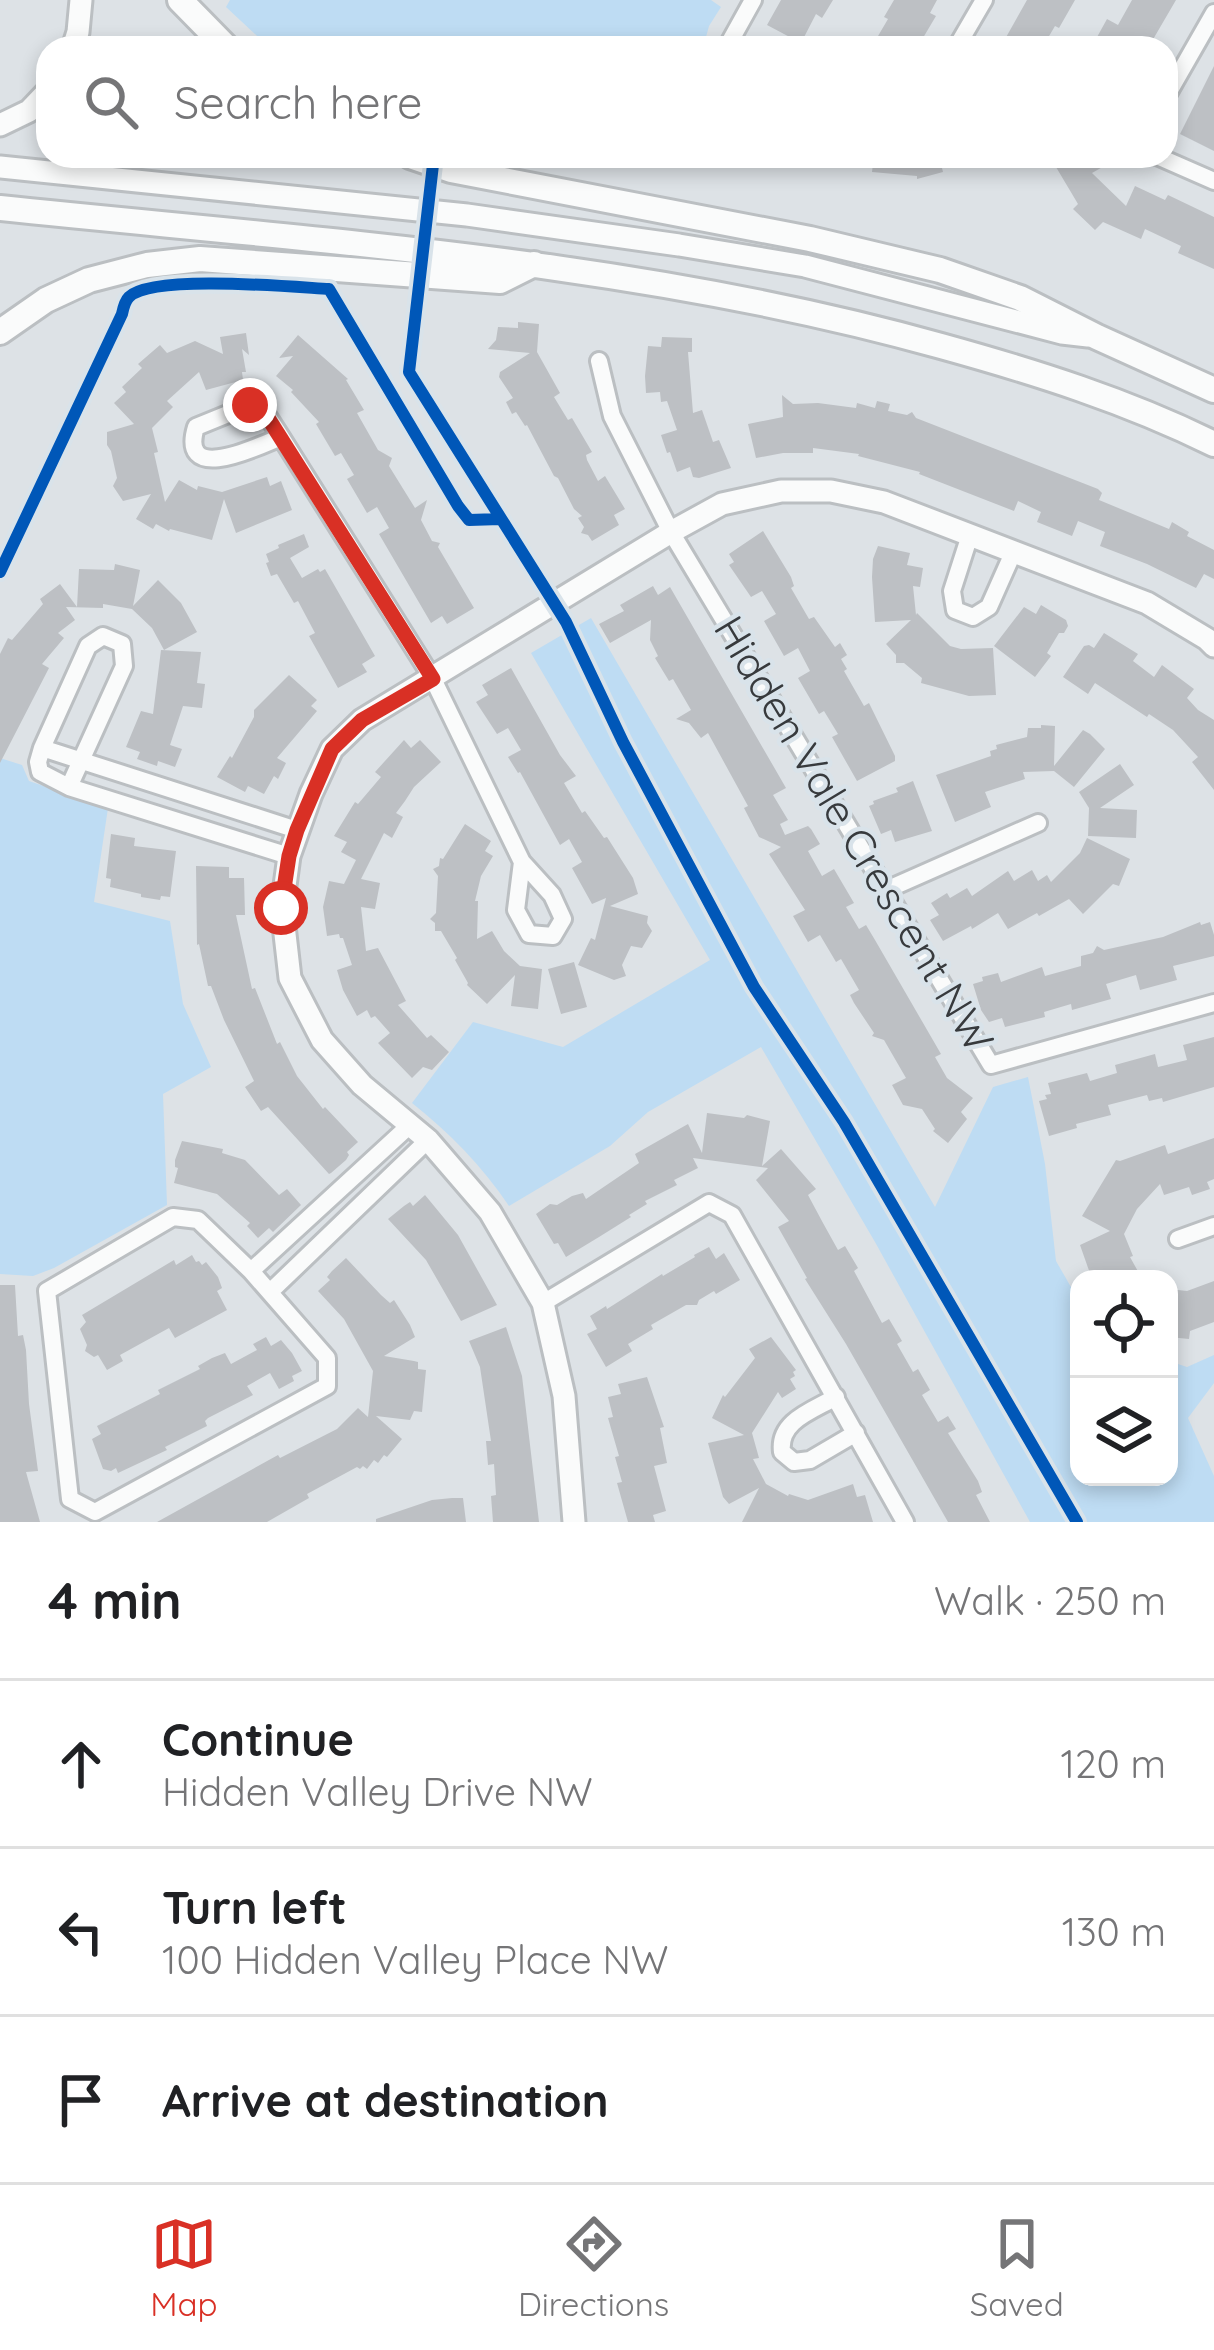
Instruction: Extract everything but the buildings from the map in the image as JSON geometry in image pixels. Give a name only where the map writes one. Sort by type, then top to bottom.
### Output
[{"type":"main road","points":[[180,0],[215,36]]},
{"type":"main road","points":[[445,168],[810,239],[940,270],[1020,298],[1214,390]]},
{"type":"main road","points":[[0,208],[534,264],[691,289],[898,334],[1010,365],[1134,408],[1214,444]]},
{"type":"main road","points":[[0,332],[46,300],[89,280],[147,265],[200,259],[500,281],[534,264]]},
{"type":"street","points":[[77,36],[81,0]]},
{"type":"street","points":[[733,36],[753,0]]},
{"type":"street","points":[[963,36],[984,0]]},
{"type":"street","points":[[1178,77],[1214,13]]},
{"type":"street","points":[[0,125],[36,104]]},
{"type":"street","points":[[1178,165],[1214,181]]},
{"type":"street","points":[[0,167],[467,214],[679,245],[805,266],[1062,333],[1097,337]]},
{"type":"street","name":"Hidden Vale Crescent NW","points":[[599,362],[612,416],[671,532],[991,1065],[1214,1003]]},
{"type":"street","points":[[281,437],[222,460],[202,456],[192,438],[196,427],[250,405],[263,410],[281,437],[433,679],[522,862]]},
{"type":"street","points":[[574,1522],[564,1396],[543,1303],[490,1212],[428,1141],[362,1085],[322,1040],[290,978],[281,908],[289,856],[332,749],[362,720],[671,532],[722,504],[781,491],[831,491],[884,502],[1147,603],[1214,646]]},
{"type":"street","points":[[970,535],[952,591],[955,610],[974,617],[989,607],[1013,553]]},
{"type":"street","points":[[69,787],[124,666],[122,644],[103,636],[88,646],[42,748],[40,772],[69,787],[289,856]]},
{"type":"street","points":[[42,748],[297,830]]},
{"type":"street","points":[[886,890],[1038,824]]},
{"type":"street","points":[[251,1271],[410,1125]]},
{"type":"street","points":[[269,1292],[428,1141]]},
{"type":"street","points":[[543,1303],[709,1203],[732,1215],[905,1522]]},
{"type":"street","points":[[173,1216],[198,1220],[269,1292],[327,1358],[327,1387],[95,1512],[70,1499],[47,1291],[173,1216]]},
{"type":"street","points":[[1178,1239],[1214,1226]]},
{"type":"street","points":[[836,1397],[786,1427],[780,1438],[782,1453],[794,1462],[809,1460],[856,1432]]},
{"type":"shaded area","points":[[230,0],[711,0],[721,7],[706,36],[257,36],[226,7]]},
{"type":"shaded area","points":[[591,618],[935,1207],[993,1087],[1028,1077],[1045,1164],[1056,1261],[1070,1285],[1070,1486],[1178,1486],[1178,1364],[1187,1367],[1214,1355],[1214,1383],[1188,1418],[1214,1476],[1214,1522],[1030,1522],[761,1047],[648,1112],[610,1146],[509,1206],[465,1151],[412,1103],[473,1022],[563,1047],[710,960],[531,653]]},
{"type":"shaded area","points":[[0,758],[22,765],[29,781],[108,808],[94,902],[170,921],[183,1004],[211,1067],[163,1094],[167,1205],[33,1276],[0,1274]]},
{"type":"cycle path","points":[[433,168],[409,372],[566,622],[623,742],[754,987],[844,1122],[1077,1522]]},
{"type":"cycle path","points":[[0,572],[126,301],[143,290],[165,286],[329,289],[458,506],[469,520],[500,519]]},
{"type":"route","points":[[250,405],[263,410],[433,679],[362,720],[332,749],[297,830],[281,908]]}]
